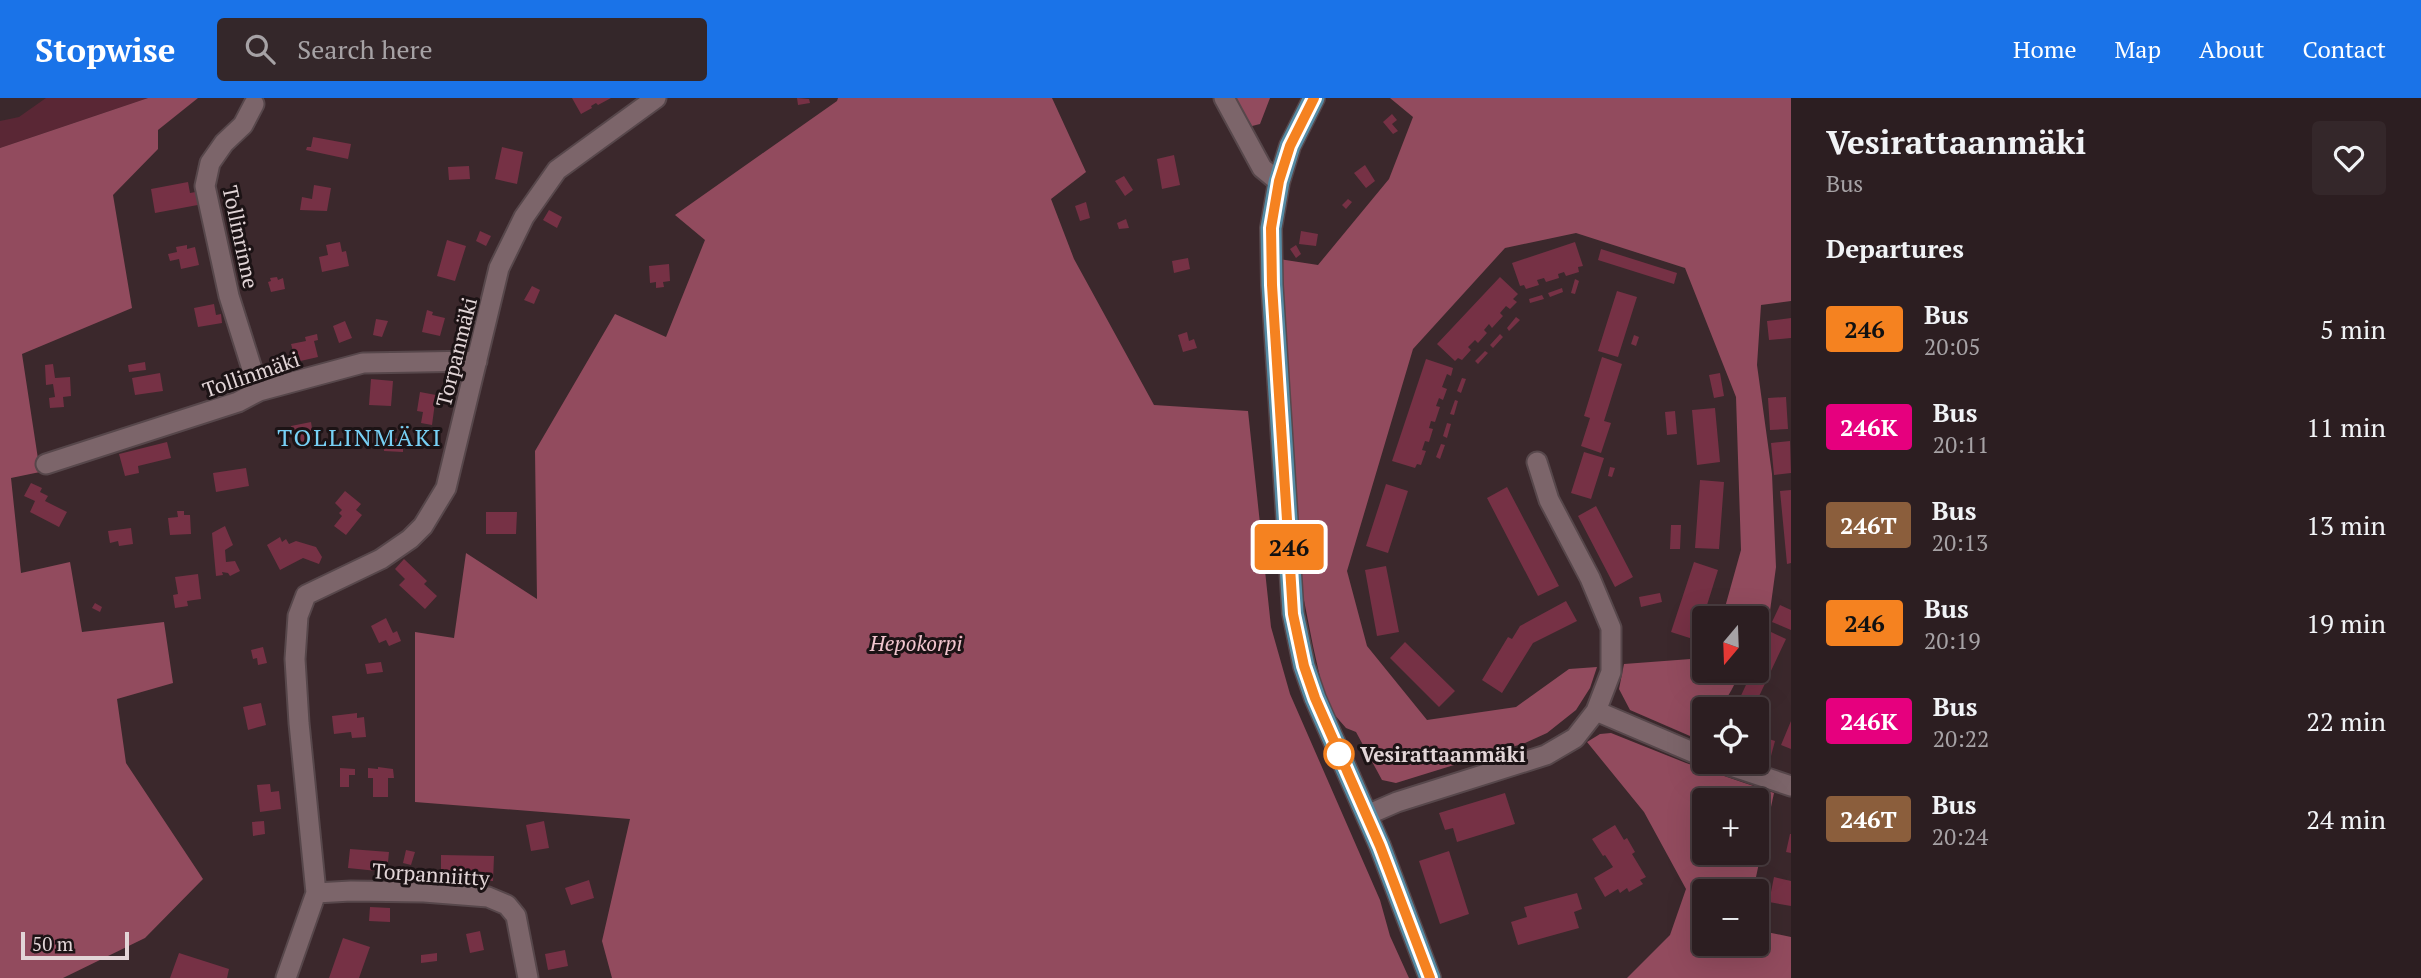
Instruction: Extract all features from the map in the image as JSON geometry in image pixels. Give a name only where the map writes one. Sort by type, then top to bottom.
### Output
[{"type":"main road","points":[[1314,98],[1290,146],[1279,181],[1271,228],[1272,285],[1293,614],[1304,666],[1315,698],[1367,814],[1430,978]]},
{"type":"street","name":"Torpanmäki","points":[[286,978],[316,893],[295,659],[298,616],[306,595],[381,559],[423,526],[446,488],[499,268],[524,217],[557,170],[656,98]]},
{"type":"street","points":[[1224,98],[1262,168],[1279,181]]},
{"type":"street","name":"Tollinrinne","points":[[254,104],[243,125],[224,143],[210,163],[205,186],[229,296],[259,391]]},
{"type":"street","name":"Tollinmäki","points":[[46,464],[238,402],[259,391],[363,363],[477,361]]},
{"type":"street","points":[[1367,814],[1546,755],[1575,738],[1596,710],[1611,672],[1611,628],[1590,578],[1549,500],[1537,462]]},
{"type":"street","points":[[1596,710],[1692,752]]},
{"type":"street","points":[[1755,774],[1791,786]]},
{"type":"street","name":"Torpanniitty","points":[[316,893],[424,892],[488,897],[507,905],[516,916],[528,978]]},
{"type":"shaded area","points":[[46,98],[148,98],[0,148],[0,121],[19,117]]},
{"type":"green space","points":[[148,98],[198,98],[158,130],[158,149],[113,195],[132,308],[22,354],[40,472],[11,478],[21,573],[70,562],[82,632],[164,622],[173,683],[117,699],[126,763],[203,879],[145,938],[63,978],[0,978],[0,148]]},
{"type":"green space","name":"Hepokorpi","points":[[838,98],[1052,98],[1086,172],[1051,199],[1074,259],[1154,405],[1248,411],[1271,627],[1290,694],[1380,900],[1390,936],[1409,978],[612,978],[602,941],[630,819],[415,802],[415,632],[454,638],[466,553],[537,599],[535,451],[615,314],[666,337],[705,240],[675,215]]},
{"type":"green space","points":[[1234,98],[1270,98],[1260,124],[1252,126]]},
{"type":"green space","points":[[1390,98],[1791,98],[1791,301],[1761,305],[1757,365],[1772,474],[1776,567],[1769,613],[1769,606],[1725,606],[1741,550],[1736,397],[1685,268],[1576,233],[1505,248],[1413,349],[1347,571],[1367,646],[1427,720],[1516,707],[1569,669],[1597,667],[1590,688],[1576,710],[1547,733],[1525,743],[1396,783],[1382,780],[1356,732],[1346,728],[1333,713],[1324,695],[1313,646],[1300,580],[1279,259],[1318,265],[1389,179],[1413,117]]},
{"type":"green space","points":[[1692,659],[1692,683],[1734,683],[1727,697],[1692,697],[1690,736],[1630,710],[1619,689],[1624,664]]},
{"type":"green space","points":[[1611,733],[1692,765],[1692,774],[1718,774],[1759,788],[1692,788],[1692,865],[1759,865],[1756,879],[1692,879],[1692,956],[1769,956],[1769,932],[1791,937],[1791,978],[1627,978],[1670,935],[1686,889],[1644,812],[1587,742],[1600,734]]},
{"type":"green space","points":[[1769,791],[1774,793],[1769,816]]},
{"type":"building","points":[[572,98],[611,98],[598,105],[596,103],[581,114]]},
{"type":"building","points":[[797,98],[809,99],[810,103],[798,105]]},
{"type":"building","points":[[1392,114],[1397,120],[1392,124],[1398,131],[1393,134],[1383,122]]},
{"type":"building","points":[[313,137],[351,144],[348,159],[306,150],[311,147]]},
{"type":"building","points":[[502,147],[523,152],[517,184],[495,179]]},
{"type":"building","points":[[1174,155],[1180,185],[1162,189],[1157,159]]},
{"type":"building","points":[[1365,165],[1375,181],[1366,188],[1354,173]]},
{"type":"building","points":[[469,166],[470,179],[449,180],[448,167]]},
{"type":"building","points":[[1124,176],[1133,190],[1125,196],[1115,181]]},
{"type":"building","points":[[188,182],[190,193],[201,191],[203,204],[155,213],[151,189]]},
{"type":"building","points":[[314,185],[331,188],[327,211],[300,210],[302,197],[312,199]]},
{"type":"building","points":[[1348,199],[1352,202],[1346,209],[1342,205]]},
{"type":"building","points":[[1086,202],[1090,218],[1080,221],[1075,206]]},
{"type":"building","points":[[549,210],[562,217],[557,228],[543,220]]},
{"type":"building","points":[[1126,219],[1129,228],[1119,229],[1117,223]]},
{"type":"building","points":[[480,231],[491,236],[486,246],[476,241]]},
{"type":"building","points":[[1301,231],[1318,234],[1316,246],[1299,244]]},
{"type":"building","points":[[447,240],[466,246],[455,281],[437,276]]},
{"type":"building","points":[[340,242],[342,252],[346,251],[349,266],[322,272],[319,257],[328,255],[326,245]]},
{"type":"building","points":[[1575,242],[1583,266],[1578,267],[1579,272],[1566,276],[1564,272],[1558,274],[1559,278],[1546,282],[1544,278],[1537,280],[1539,285],[1526,289],[1524,285],[1520,286],[1512,263]]},
{"type":"building","points":[[187,245],[187,249],[195,247],[199,265],[181,269],[179,259],[170,261],[168,254],[177,252],[176,247]]},
{"type":"building","points":[[1296,245],[1301,254],[1296,258],[1290,249]]},
{"type":"building","points":[[1601,249],[1677,273],[1674,284],[1598,260]]},
{"type":"building","points":[[1188,258],[1190,269],[1174,273],[1172,261]]},
{"type":"building","points":[[669,264],[670,281],[663,282],[664,287],[656,288],[656,282],[650,283],[649,266]]},
{"type":"building","points":[[277,277],[278,280],[283,278],[285,289],[271,292],[268,282],[271,281],[270,278]]},
{"type":"building","points":[[1500,277],[1518,294],[1513,299],[1517,302],[1510,309],[1506,306],[1500,313],[1503,316],[1492,328],[1489,324],[1484,330],[1487,333],[1478,343],[1475,340],[1462,360],[1458,358],[1455,361],[1437,344]]},
{"type":"building","points":[[1575,279],[1579,281],[1575,294],[1571,293]]},
{"type":"building","points":[[532,286],[540,290],[534,304],[524,300]]},
{"type":"building","points":[[1562,288],[1563,292],[1550,297],[1548,293]]},
{"type":"building","points":[[1617,291],[1637,297],[1618,357],[1598,351]]},
{"type":"building","points":[[1542,295],[1544,299],[1530,303],[1529,299]]},
{"type":"building","points":[[214,304],[216,315],[221,314],[222,323],[198,327],[194,308]]},
{"type":"building","points":[[427,310],[433,312],[432,315],[445,318],[440,336],[422,332]]},
{"type":"building","points":[[1516,317],[1520,320],[1509,331],[1507,328]]},
{"type":"building","points":[[1791,318],[1791,338],[1769,340],[1767,321]]},
{"type":"building","points":[[376,319],[388,321],[382,337],[373,335]]},
{"type":"building","points":[[345,321],[352,338],[339,343],[333,326]]},
{"type":"building","points":[[1187,332],[1189,341],[1194,339],[1197,348],[1183,352],[1178,335]]},
{"type":"building","points":[[317,334],[318,340],[314,341],[318,357],[296,362],[291,344],[306,341],[305,337]]},
{"type":"building","points":[[1500,334],[1503,337],[1493,348],[1490,345]]},
{"type":"building","points":[[1634,335],[1639,337],[1636,346],[1631,344]]},
{"type":"building","points":[[1485,351],[1488,353],[1478,364],[1475,361]]},
{"type":"building","points":[[1602,357],[1622,364],[1604,421],[1611,423],[1601,453],[1581,446],[1590,418],[1584,416]]},
{"type":"building","points":[[1426,359],[1453,368],[1451,376],[1447,374],[1442,387],[1447,389],[1443,400],[1439,398],[1436,406],[1440,407],[1435,422],[1431,421],[1429,428],[1433,429],[1429,442],[1425,441],[1422,450],[1426,451],[1421,465],[1417,464],[1415,468],[1392,461]]},
{"type":"building","points":[[145,362],[146,370],[129,372],[128,365]]},
{"type":"building","points":[[53,364],[55,378],[70,377],[71,396],[63,397],[64,407],[50,408],[49,398],[55,397],[53,384],[46,385],[45,365]]},
{"type":"building","points":[[160,373],[163,391],[135,395],[132,378]]},
{"type":"building","points":[[1720,373],[1724,396],[1714,398],[1709,375]]},
{"type":"building","points":[[1462,378],[1466,379],[1461,393],[1457,391]]},
{"type":"building","points":[[371,379],[393,381],[391,406],[369,405]]},
{"type":"building","points":[[420,392],[436,395],[432,425],[421,423],[423,412],[417,411]]},
{"type":"building","points":[[1786,397],[1788,429],[1770,430],[1768,398]]},
{"type":"building","points":[[1455,400],[1458,401],[1454,415],[1450,414]]},
{"type":"building","points":[[1715,408],[1720,462],[1697,465],[1692,410]]},
{"type":"building","points":[[1675,411],[1677,434],[1667,435],[1665,412]]},
{"type":"building","points":[[311,422],[314,441],[295,444],[291,426]]},
{"type":"building","points":[[1447,423],[1451,424],[1447,438],[1443,436]]},
{"type":"building","points":[[385,438],[403,439],[403,452],[384,451]]},
{"type":"building","points":[[1790,441],[1791,473],[1774,475],[1771,443]]},
{"type":"building","points":[[167,442],[171,458],[138,466],[139,473],[125,476],[119,454]]},
{"type":"building","points":[[1441,444],[1445,445],[1440,459],[1436,457]]},
{"type":"building","points":[[1584,452],[1604,458],[1591,499],[1571,493]]},
{"type":"building","points":[[1610,467],[1615,468],[1612,477],[1608,476]]},
{"type":"building","points":[[246,468],[249,486],[216,492],[213,473]]},
{"type":"building","points":[[1700,480],[1724,482],[1719,549],[1695,548]]},
{"type":"building","points":[[31,483],[42,488],[40,492],[48,496],[45,501],[67,512],[59,527],[30,512],[35,501],[24,496]]},
{"type":"building","points":[[1386,484],[1408,491],[1388,553],[1366,546]]},
{"type":"building","points":[[1507,487],[1559,586],[1538,596],[1487,498]]},
{"type":"building","points":[[1791,490],[1791,563],[1787,564],[1780,491]]},
{"type":"building","points":[[345,491],[361,504],[356,510],[362,515],[346,535],[334,526],[342,516],[339,513],[342,510],[335,503]]},
{"type":"building","points":[[1596,506],[1633,577],[1615,587],[1578,516]]},
{"type":"building","points":[[177,511],[190,515],[191,534],[170,535],[168,518],[178,517]]},
{"type":"building","points":[[486,512],[517,512],[516,534],[486,534]]},
{"type":"building","points":[[1671,525],[1681,525],[1680,549],[1670,549]]},
{"type":"building","points":[[225,526],[233,545],[225,550],[226,562],[235,561],[240,571],[230,576],[222,572],[223,575],[216,576],[212,533]]},
{"type":"building","points":[[131,528],[133,544],[119,546],[118,541],[110,543],[108,531]]},
{"type":"building","points":[[280,537],[282,542],[286,539],[289,544],[296,541],[316,547],[322,557],[319,564],[303,558],[280,570],[267,545]]},
{"type":"building","points":[[404,559],[427,581],[424,584],[437,596],[425,609],[399,585],[405,579],[395,569]]},
{"type":"building","points":[[1694,562],[1718,570],[1707,606],[1692,606],[1692,639],[1671,632]]},
{"type":"building","points":[[1386,566],[1399,632],[1377,636],[1365,570]]},
{"type":"building","points":[[198,574],[201,599],[187,601],[188,606],[175,608],[173,595],[178,594],[175,577]]},
{"type":"building","points":[[1660,593],[1662,602],[1641,607],[1639,597]]},
{"type":"building","points":[[1566,601],[1577,621],[1533,643],[1502,693],[1482,680],[1508,637],[1512,639],[1520,626]]},
{"type":"building","points":[[95,603],[102,607],[100,612],[92,608]]},
{"type":"building","points":[[1780,605],[1791,610],[1791,630],[1772,622]]},
{"type":"building","points":[[386,618],[393,633],[397,631],[401,641],[389,646],[386,640],[379,643],[371,626]]},
{"type":"building","points":[[1771,632],[1786,639],[1769,675]]},
{"type":"building","points":[[1405,642],[1455,691],[1439,707],[1390,658]]},
{"type":"building","points":[[263,647],[267,663],[258,665],[251,650]]},
{"type":"building","points":[[381,662],[383,672],[367,674],[365,664]]},
{"type":"building","points":[[1747,683],[1765,683],[1759,697],[1740,697]]},
{"type":"building","points":[[261,703],[266,725],[248,730],[243,707]]},
{"type":"building","points":[[357,713],[357,718],[364,717],[366,737],[352,738],[351,732],[334,734],[332,716]]},
{"type":"building","points":[[1791,721],[1791,749],[1781,745]]},
{"type":"building","points":[[1769,739],[1775,741],[1771,756],[1769,755]]},
{"type":"building","points":[[340,768],[355,769],[355,775],[349,775],[349,787],[340,787]]},
{"type":"building","points":[[368,768],[393,769],[394,778],[388,778],[388,797],[373,797],[373,778],[368,778]]},
{"type":"building","points":[[270,784],[271,792],[279,791],[281,809],[260,812],[257,785]]},
{"type":"building","points":[[1505,793],[1515,824],[1457,842],[1453,828],[1445,830],[1439,813]]},
{"type":"building","points":[[264,821],[265,834],[253,836],[252,822]]},
{"type":"building","points":[[544,821],[549,848],[531,851],[526,825]]},
{"type":"building","points":[[1615,825],[1624,840],[1627,838],[1635,852],[1632,854],[1646,877],[1640,880],[1643,884],[1629,892],[1627,888],[1620,893],[1618,889],[1605,897],[1594,878],[1613,867],[1592,839]]},
{"type":"building","points":[[1791,834],[1791,853],[1786,852]]},
{"type":"building","points":[[350,849],[389,852],[387,872],[348,868]]},
{"type":"building","points":[[406,850],[415,852],[411,865],[403,863]]},
{"type":"building","points":[[1449,851],[1469,914],[1440,924],[1419,861]]},
{"type":"building","points":[[441,855],[494,856],[493,881],[441,880]]},
{"type":"building","points":[[1774,877],[1791,881],[1791,906],[1769,902]]},
{"type":"building","points":[[589,880],[594,898],[571,905],[565,888]]},
{"type":"building","points":[[1577,893],[1582,909],[1574,912],[1579,928],[1518,945],[1511,922],[1527,917],[1524,907]]},
{"type":"building","points":[[370,907],[390,908],[390,922],[369,921]]},
{"type":"building","points":[[480,931],[484,950],[470,953],[466,934]]},
{"type":"building","points":[[343,938],[370,947],[359,978],[329,978]]},
{"type":"building","points":[[565,950],[568,966],[548,970],[545,954]]},
{"type":"building","points":[[179,953],[229,969],[227,978],[170,978]]},
{"type":"building","points":[[437,953],[437,961],[421,963],[421,955]]},
{"type":"bus line","name":"246","points":[[1314,98],[1290,146],[1279,181],[1271,228],[1272,285],[1293,614],[1304,666],[1315,698],[1367,814],[1430,978]]},
{"type":"place","name":"Vesirattaanmäki","points":[[1339,754]]},
{"type":"district","name":"TOLLINMÄKI","points":[[360,437]]}]
